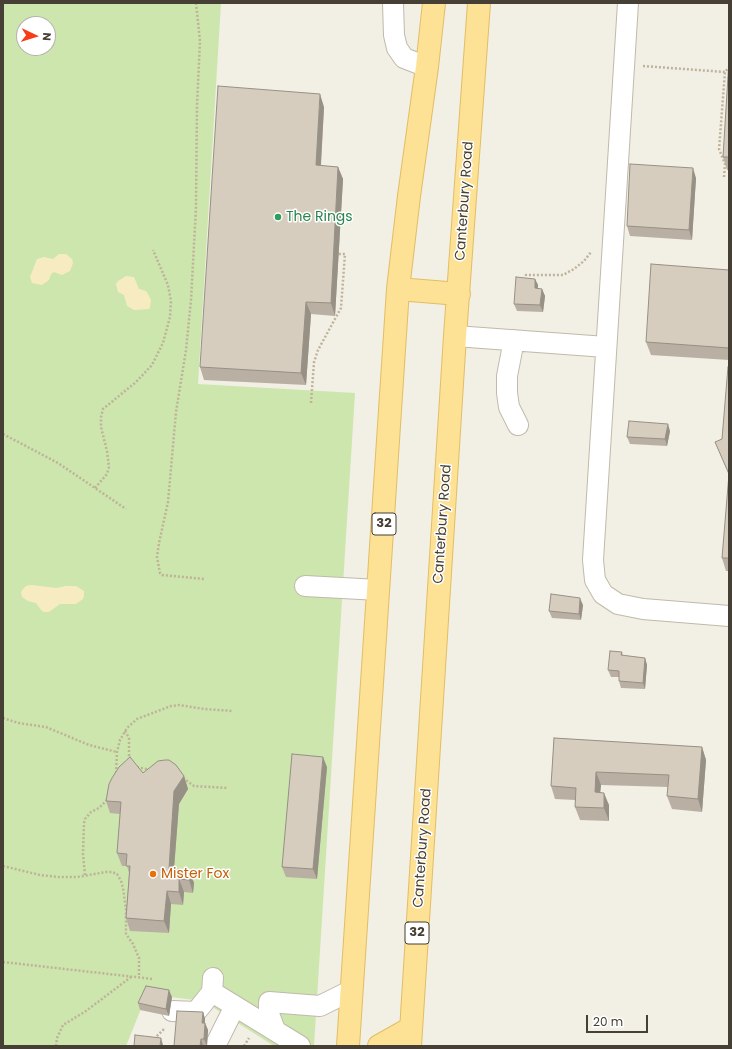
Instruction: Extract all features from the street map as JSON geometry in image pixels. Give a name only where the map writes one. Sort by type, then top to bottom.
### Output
[{"type":"main road","name":"32","points":[[348,1046],[398,289],[434,3]]},
{"type":"main road","name":"Canterbury Road","points":[[410,1037],[455,336],[479,3]]},
{"type":"main road","points":[[398,289],[459,294]]},
{"type":"main road","points":[[379,1046],[410,1037]]},
{"type":"street","points":[[393,3],[394,35],[397,48],[404,58],[427,67]]},
{"type":"street","points":[[628,3],[593,560],[595,580],[603,594],[618,604],[643,609],[729,616]]},
{"type":"street","points":[[455,336],[606,347]]},
{"type":"street","points":[[514,340],[507,376],[507,393],[509,407],[518,425]]},
{"type":"street","points":[[305,586],[379,590]]},
{"type":"street","points":[[172,1011],[196,1012],[212,985],[235,1006],[300,1046]]},
{"type":"street","points":[[275,1030],[269,1014],[269,1002],[320,1006],[352,990]]},
{"type":"street","points":[[215,1036],[235,1006]]},
{"type":"path","points":[[196,3],[200,41],[192,300],[176,412],[168,502],[157,556],[160,573],[162,575],[205,579]]},
{"type":"path","points":[[638,65],[725,72]]},
{"type":"path","points":[[724,177],[725,164],[719,149],[725,72],[729,67]]},
{"type":"path","points":[[525,284],[526,275],[563,275],[584,261],[594,248]]},
{"type":"path","points":[[95,488],[107,474],[109,467],[102,427],[101,417],[103,409],[136,382],[152,365],[163,343],[170,317],[172,301],[168,285],[153,250]]},
{"type":"path","points":[[311,403],[314,362],[318,350],[341,308],[345,254],[338,254]]},
{"type":"path","points":[[3,434],[58,463],[126,509]]},
{"type":"path","points":[[116,774],[117,752],[120,740],[132,722],[137,719],[171,706],[186,705],[204,709],[233,712]]},
{"type":"path","points":[[3,718],[18,723],[46,727],[88,745],[117,752]]},
{"type":"path","points":[[125,731],[129,738],[129,760],[136,766],[154,771]]},
{"type":"path","points":[[178,774],[194,786],[227,788]]},
{"type":"path","points":[[85,875],[83,843],[85,819],[91,812],[104,805],[110,795]]},
{"type":"path","points":[[3,866],[40,875],[58,877],[112,872],[117,874],[121,880],[126,909],[126,934],[133,944],[139,958],[139,978]]},
{"type":"path","points":[[3,962],[153,979]]},
{"type":"path","points":[[56,1046],[57,1038],[63,1025],[86,1011],[131,977]]},
{"type":"green space","points":[[3,3],[221,3],[198,384],[355,393],[314,1046],[274,1046],[203,1001],[147,994],[126,1046],[3,1046]]},
{"type":"sand","points":[[59,254],[66,254],[72,259],[73,263],[70,271],[62,275],[54,272],[51,274],[49,280],[42,285],[32,283],[30,277],[37,259],[44,257],[53,259]]},
{"type":"sand","points":[[126,276],[134,277],[139,289],[146,291],[151,300],[149,309],[134,310],[127,306],[124,295],[118,292],[116,284]]},
{"type":"sand","points":[[31,585],[57,588],[76,586],[84,591],[84,596],[83,599],[76,604],[60,604],[49,612],[44,612],[36,603],[28,601],[22,597],[21,592],[23,589],[26,586]]},
{"type":"building","points":[[729,60],[729,157],[723,157]]},
{"type":"building","name":"The Rings","points":[[218,86],[320,94],[316,165],[338,167],[331,303],[306,302],[301,373],[200,367]]},
{"type":"building","points":[[630,164],[693,168],[689,230],[627,226]]},
{"type":"building","points":[[651,264],[729,270],[729,348],[646,342]]},
{"type":"building","points":[[516,277],[535,279],[535,288],[542,289],[540,305],[514,304]]},
{"type":"building","points":[[728,367],[729,474],[715,442],[722,439]]},
{"type":"building","points":[[629,421],[668,424],[665,439],[627,437]]},
{"type":"building","points":[[729,474],[729,558],[722,558]]},
{"type":"building","points":[[551,594],[580,598],[579,614],[549,611]]},
{"type":"building","points":[[610,651],[622,652],[621,655],[645,658],[643,683],[619,681],[619,671],[608,670]]},
{"type":"building","points":[[554,738],[702,747],[698,799],[667,796],[669,775],[596,772],[595,792],[604,793],[604,808],[575,807],[576,788],[551,786]]},
{"type":"building","points":[[292,754],[323,757],[313,869],[282,867]]},
{"type":"building","points":[[130,757],[143,773],[158,761],[169,760],[176,765],[184,776],[174,791],[169,869],[189,870],[189,880],[179,879],[179,892],[167,891],[164,921],[126,918],[130,866],[126,866],[127,854],[117,853],[121,802],[106,801],[109,784],[112,778],[119,767]]},
{"type":"building","points":[[146,986],[169,990],[166,1009],[138,1003]]},
{"type":"building","points":[[177,1011],[203,1012],[202,1023],[205,1023],[204,1039],[201,1039],[200,1046],[174,1046]]},
{"type":"building","points":[[135,1035],[161,1038],[160,1046],[134,1046]]},
{"type":"place","name":"The Rings","points":[[278,217]]},
{"type":"place","name":"Mister Fox","points":[[153,874]]}]
